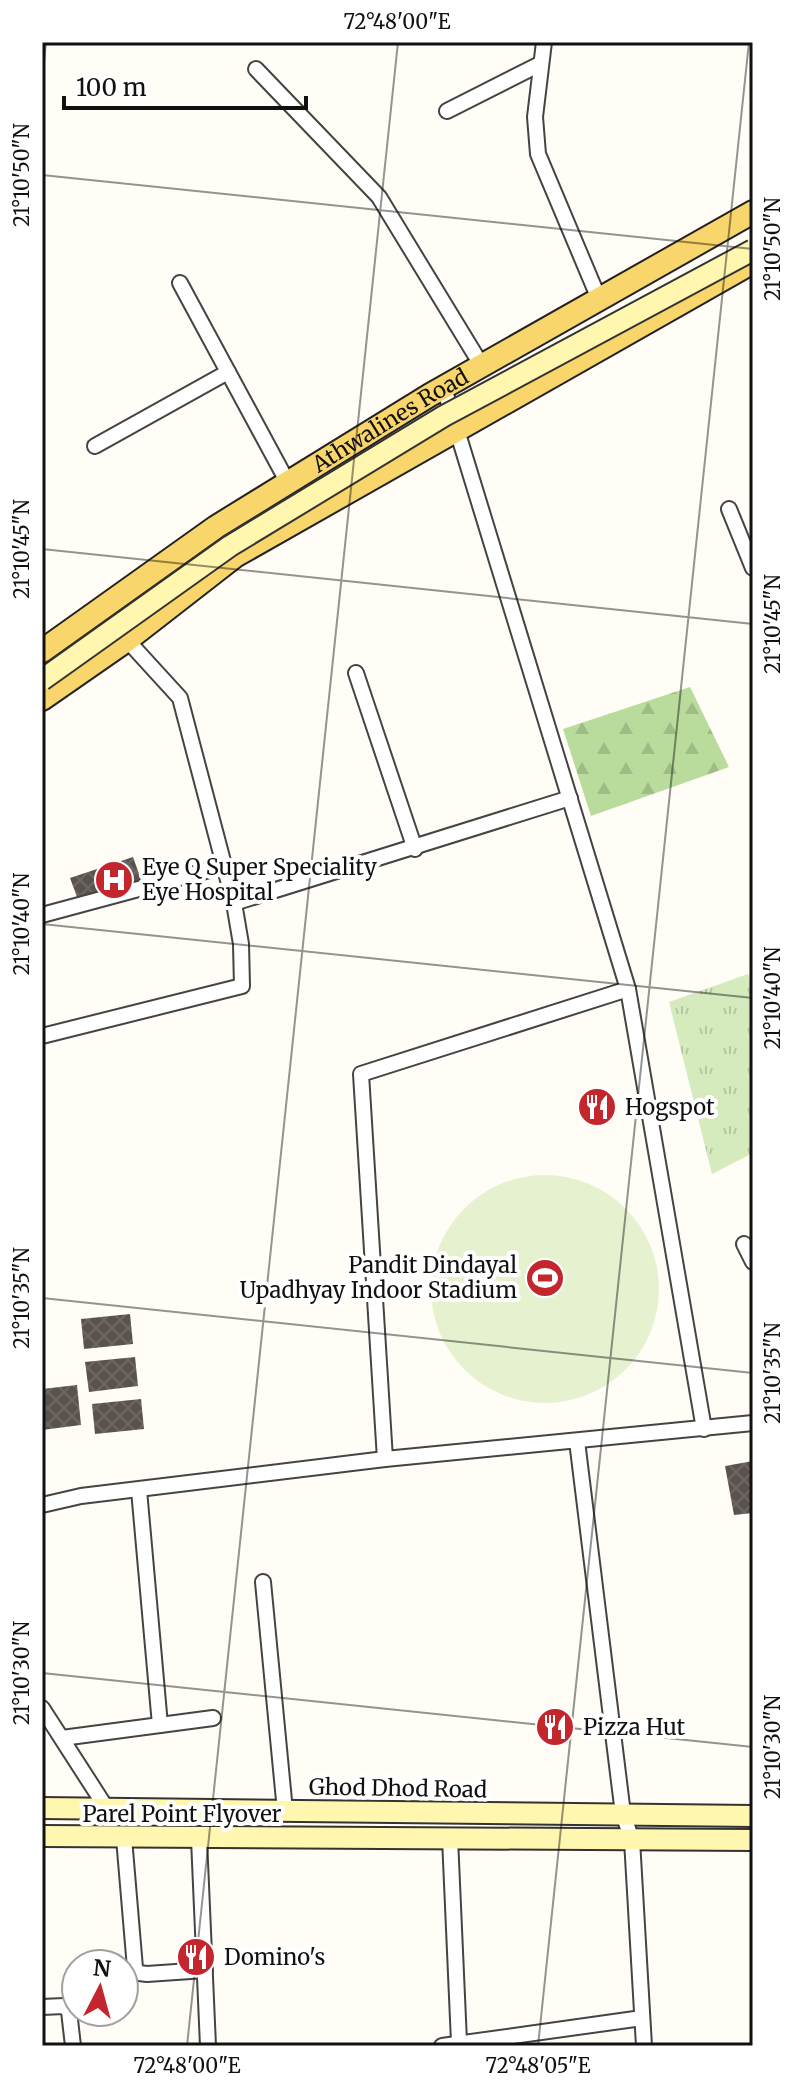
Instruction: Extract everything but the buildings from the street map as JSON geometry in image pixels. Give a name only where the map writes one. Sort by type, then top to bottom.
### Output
[{"type":"main road","name":"Athwalines Road","points":[[42,651],[216,527],[444,388],[753,212]]},
{"type":"main road","name":"Athwalines Road","points":[[48,689],[127,640],[235,556],[455,429],[751,265]]},
{"type":"main road","points":[[42,664],[48,689],[243,538],[444,416],[751,265]]},
{"type":"main road","name":"Ghod Dhod Road","points":[[42,1808],[753,1816]]},
{"type":"main road","name":"Parel Point Flyover","points":[[42,1836],[753,1840]]},
{"type":"street","points":[[544,42],[535,117],[538,154],[599,299]]},
{"type":"street","points":[[447,111],[540,64]]},
{"type":"street","points":[[256,69],[379,197],[482,366]]},
{"type":"street","points":[[180,283],[288,483]]},
{"type":"street","points":[[95,446],[228,372]]},
{"type":"street","points":[[444,388],[628,989],[704,1429]]},
{"type":"street","points":[[729,509],[753,568]]},
{"type":"street","points":[[42,1036],[242,986],[241,944],[234,903],[180,698],[127,640]]},
{"type":"street","points":[[356,673],[415,849]]},
{"type":"street","points":[[234,903],[415,849],[570,798]]},
{"type":"street","points":[[42,915],[224,866]]},
{"type":"street","points":[[385,1459],[361,1074],[628,989]]},
{"type":"street","points":[[744,1244],[753,1262]]},
{"type":"street","points":[[42,1505],[81,1496],[385,1459],[753,1423]]},
{"type":"street","points":[[577,1441],[623,1814],[632,1840],[644,2046]]},
{"type":"street","points":[[139,1490],[160,1725]]},
{"type":"street","points":[[263,1582],[285,1811]]},
{"type":"street","points":[[42,1708],[107,1809]]},
{"type":"street","points":[[62,1738],[213,1718]]},
{"type":"street","points":[[124,1838],[139,1973],[205,1970]]},
{"type":"street","points":[[450,1838],[459,2042]]},
{"type":"street","points":[[199,1839],[208,2046]]},
{"type":"street","points":[[42,2007],[57,2005],[69,2011],[73,2046]]},
{"type":"street","points":[[442,2046],[459,2042],[495,2042],[642,2018]]},
{"type":"green space","points":[[690,687],[729,767],[591,816],[563,729]]},
{"type":"green space","points":[[748,974],[753,988],[753,1153],[712,1174],[669,1002]]},
{"type":"green space","name":"Pandit Dindayal Upadhyay Indoor Stadium","points":[[545,1175],[567,1177],[589,1184],[608,1194],[625,1209],[640,1226],[650,1245],[657,1267],[657,1311],[650,1333],[640,1352],[625,1369],[608,1384],[589,1394],[567,1401],[545,1403],[523,1401],[501,1394],[482,1384],[465,1369],[450,1352],[440,1333],[433,1311],[431,1289],[433,1267],[440,1245],[450,1226],[465,1209],[482,1194],[501,1184],[523,1177]]},
{"type":"place","name":"Eye Q Super Speciality Eye Hospital","points":[[114,880]]},
{"type":"place","name":"Hogspot","points":[[597,1107]]},
{"type":"place","name":"Pandit Dindayal Upadhyay Indoor Stadium","points":[[545,1278]]},
{"type":"place","name":"Pizza Hut","points":[[555,1727]]},
{"type":"place","name":"Domino's","points":[[196,1957]]}]
